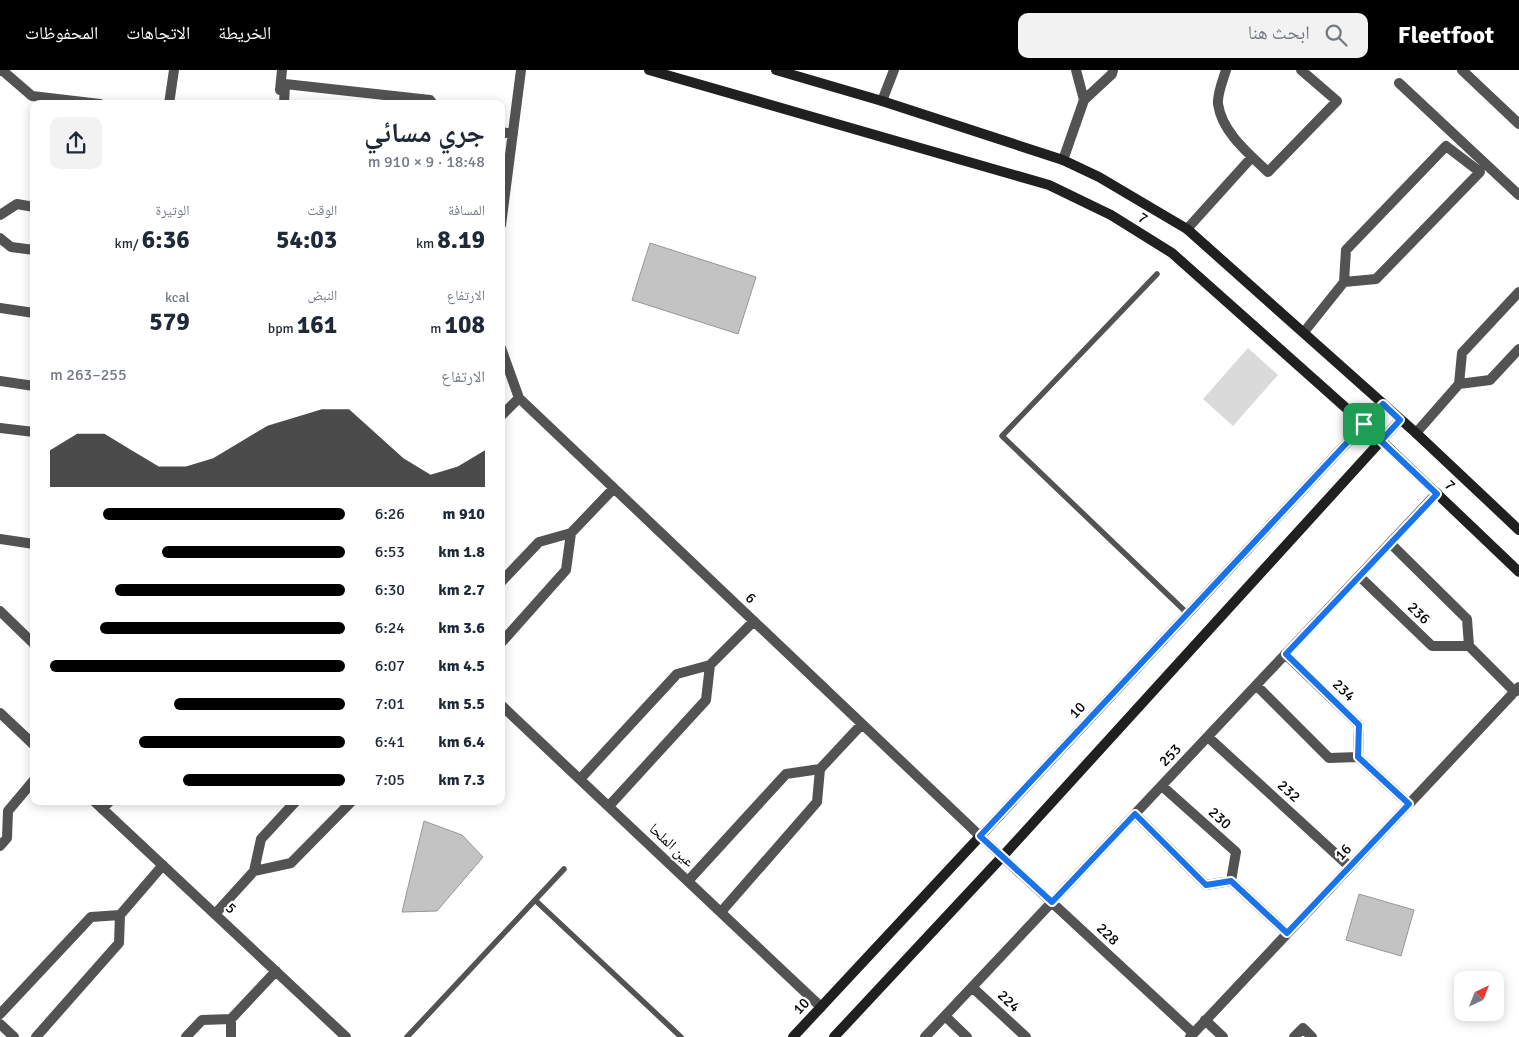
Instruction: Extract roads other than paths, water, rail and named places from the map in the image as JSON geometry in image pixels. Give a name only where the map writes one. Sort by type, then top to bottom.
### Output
[{"type":"street","points":[[165,100],[169,70]]},
{"type":"street","points":[[170,100],[174,70]]},
{"type":"street","points":[[278,100],[282,70]]},
{"type":"street","points":[[505,195],[521,70]]},
{"type":"street","name":"7","points":[[649,70],[1049,185],[1111,215],[1172,253],[1364,424],[1519,572]]},
{"type":"street","name":"7","points":[[776,70],[882,101],[1063,160],[1099,177],[1187,229],[1416,433],[1519,530]]},
{"type":"street","points":[[882,101],[894,70]]},
{"type":"street","points":[[1076,70],[1084,100]]},
{"type":"street","points":[[1063,160],[1084,100],[1112,74],[1113,70]]},
{"type":"street","points":[[1226,70],[1218,102],[1226,127],[1268,172],[1336,101],[1301,70]]},
{"type":"street","points":[[1462,70],[1519,124]]},
{"type":"street","points":[[3,71],[32,96],[66,100]]},
{"type":"street","points":[[1400,83],[1519,195]]},
{"type":"street","points":[[284,100],[285,84],[430,100]]},
{"type":"street","points":[[505,133],[513,134]]},
{"type":"street","points":[[1304,332],[1344,282],[1346,250],[1446,146],[1480,172],[1376,279],[1344,282]]},
{"type":"street","points":[[1187,229],[1252,157]]},
{"type":"street","points":[[0,215],[17,204],[30,206]]},
{"type":"street","points":[[0,238],[12,247],[30,249]]},
{"type":"street","points":[[1416,433],[1459,384],[1462,352],[1519,292]]},
{"type":"street","points":[[0,308],[30,312]]},
{"type":"street","points":[[1459,384],[1490,380],[1519,349]]},
{"type":"street","name":"6","points":[[507,378],[519,398],[1002,857]]},
{"type":"street","points":[[0,381],[30,385]]},
{"type":"street","points":[[505,412],[519,398]]},
{"type":"street","name":"10","points":[[793,1037],[1383,404]]},
{"type":"street","points":[[834,1037],[1002,857],[1400,420]]},
{"type":"street","points":[[0,428],[30,432]]},
{"type":"street","points":[[505,578],[540,542],[571,533],[614,488]]},
{"type":"street","name":"253","points":[[925,1037],[1437,494]]},
{"type":"street","points":[[505,639],[566,570],[571,533]]},
{"type":"street","points":[[0,539],[30,543]]},
{"type":"street","name":"236","points":[[1359,576],[1432,646],[1469,646],[1467,619],[1390,544]]},
{"type":"street","points":[[0,611],[30,640]]},
{"type":"street","points":[[580,779],[677,674],[710,665],[754,622]]},
{"type":"street","points":[[1469,646],[1517,690]]},
{"type":"street","name":"234","points":[[1286,654],[1359,725],[1358,757]]},
{"type":"street","points":[[609,806],[706,700],[710,665]]},
{"type":"street","points":[[1256,685],[1329,758],[1358,757],[1409,804]]},
{"type":"street","name":"16","points":[[1191,1035],[1517,690]]},
{"type":"street","name":"عين الملحا","points":[[505,708],[821,1007]]},
{"type":"street","points":[[0,713],[30,741]]},
{"type":"street","points":[[721,912],[817,802],[820,769],[862,724]]},
{"type":"street","name":"232","points":[[1208,737],[1350,867]]},
{"type":"street","points":[[688,881],[786,774],[820,769]]},
{"type":"street","points":[[0,846],[7,838],[4,811],[30,784]]},
{"type":"street","name":"230","points":[[1162,786],[1236,852],[1231,881]]},
{"type":"street","name":"5","points":[[106,805],[162,865],[346,1037]]},
{"type":"street","points":[[215,914],[254,871],[261,839],[292,805]]},
{"type":"street","points":[[254,871],[291,863],[348,805]]},
{"type":"street","points":[[1135,814],[1206,885],[1231,881],[1287,933]]},
{"type":"street","name":"228","points":[[1002,857],[1052,902],[1191,1035]]},
{"type":"street","points":[[36,1037],[119,943],[120,915],[162,865]]},
{"type":"street","points":[[0,1014],[91,917],[120,915]]},
{"type":"street","points":[[231,1037],[231,1019],[276,971]]},
{"type":"street","name":"224","points":[[972,987],[1026,1037]]},
{"type":"street","points":[[945,1016],[968,1037]]},
{"type":"street","points":[[186,1037],[202,1020],[231,1019]]},
{"type":"street","points":[[1206,1020],[1223,1037]]},
{"type":"street","points":[[0,1024],[14,1037]]},
{"type":"street","points":[[1294,1037],[1303,1028],[1312,1037]]},
{"type":"lane","points":[[1157,274],[1002,436],[1188,614]]},
{"type":"lane","points":[[407,1037],[564,869]]},
{"type":"lane","points":[[535,900],[681,1037]]}]
